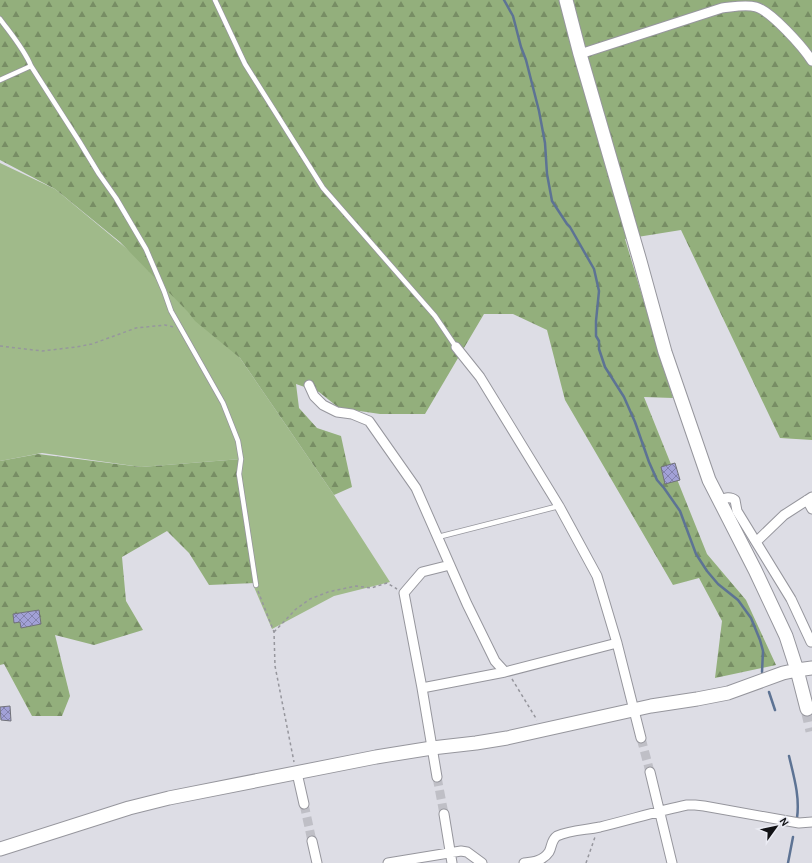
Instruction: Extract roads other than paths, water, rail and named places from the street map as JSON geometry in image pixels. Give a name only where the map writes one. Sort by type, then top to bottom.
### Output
[{"type":"street","points":[[566,0],[665,352],[709,480],[786,636],[807,708]]},
{"type":"street","points":[[580,54],[722,8],[742,6],[757,7],[766,11],[795,39],[812,60]]},
{"type":"street","points":[[456,348],[480,378],[591,563],[597,576],[617,643],[641,738]]},
{"type":"street","points":[[309,385],[314,396],[323,405],[337,412],[352,414],[369,421],[416,488],[467,604],[495,660],[505,672]]},
{"type":"street","points":[[719,500],[728,497],[735,500],[736,511],[791,599],[811,642]]},
{"type":"street","points":[[756,542],[784,515],[810,498],[812,509]]},
{"type":"street","points":[[437,777],[404,593],[422,572],[450,565]]},
{"type":"street","points":[[422,688],[505,672],[617,643]]},
{"type":"street","points":[[0,849],[149,803],[191,793],[297,773],[345,762],[432,748],[496,740],[634,710],[728,693],[797,670],[812,668]]},
{"type":"street","points":[[650,772],[672,863]]},
{"type":"street","points":[[297,773],[304,804]]},
{"type":"street","points":[[524,863],[537,861],[542,858],[549,852],[556,837],[571,832],[598,827],[687,805],[695,805],[799,823],[812,822]]},
{"type":"street","points":[[444,814],[452,863]]},
{"type":"street","points":[[312,841],[317,863]]},
{"type":"street","points":[[388,863],[461,851],[467,852],[482,863]]},
{"type":"lane","points":[[215,0],[245,64],[323,188],[435,316],[456,348]]},
{"type":"lane","points":[[0,20],[13,36],[99,174],[116,198],[146,249],[171,311],[223,403],[238,441],[241,459],[239,474],[256,585]]},
{"type":"lane","points":[[0,80],[31,66]]},
{"type":"lane","points":[[438,538],[558,506]]},
{"type":"waterway","points":[[504,0],[513,16],[539,111],[545,143],[547,174],[552,201],[570,227],[594,269],[599,291],[596,336],[599,341],[599,349],[605,367],[624,397],[657,480],[680,511],[696,554],[718,584],[738,600],[751,618],[763,651],[762,672]]},
{"type":"waterway","points":[[769,692],[775,710]]},
{"type":"waterway","points":[[789,756],[795,779],[798,802],[797,818]]},
{"type":"waterway","points":[[788,863],[793,837]]},
{"type":"tunnel","points":[[807,709],[812,731]]},
{"type":"tunnel","points":[[641,738],[650,772]]},
{"type":"tunnel","points":[[437,777],[444,814]]},
{"type":"tunnel","points":[[304,804],[312,841]]}]
